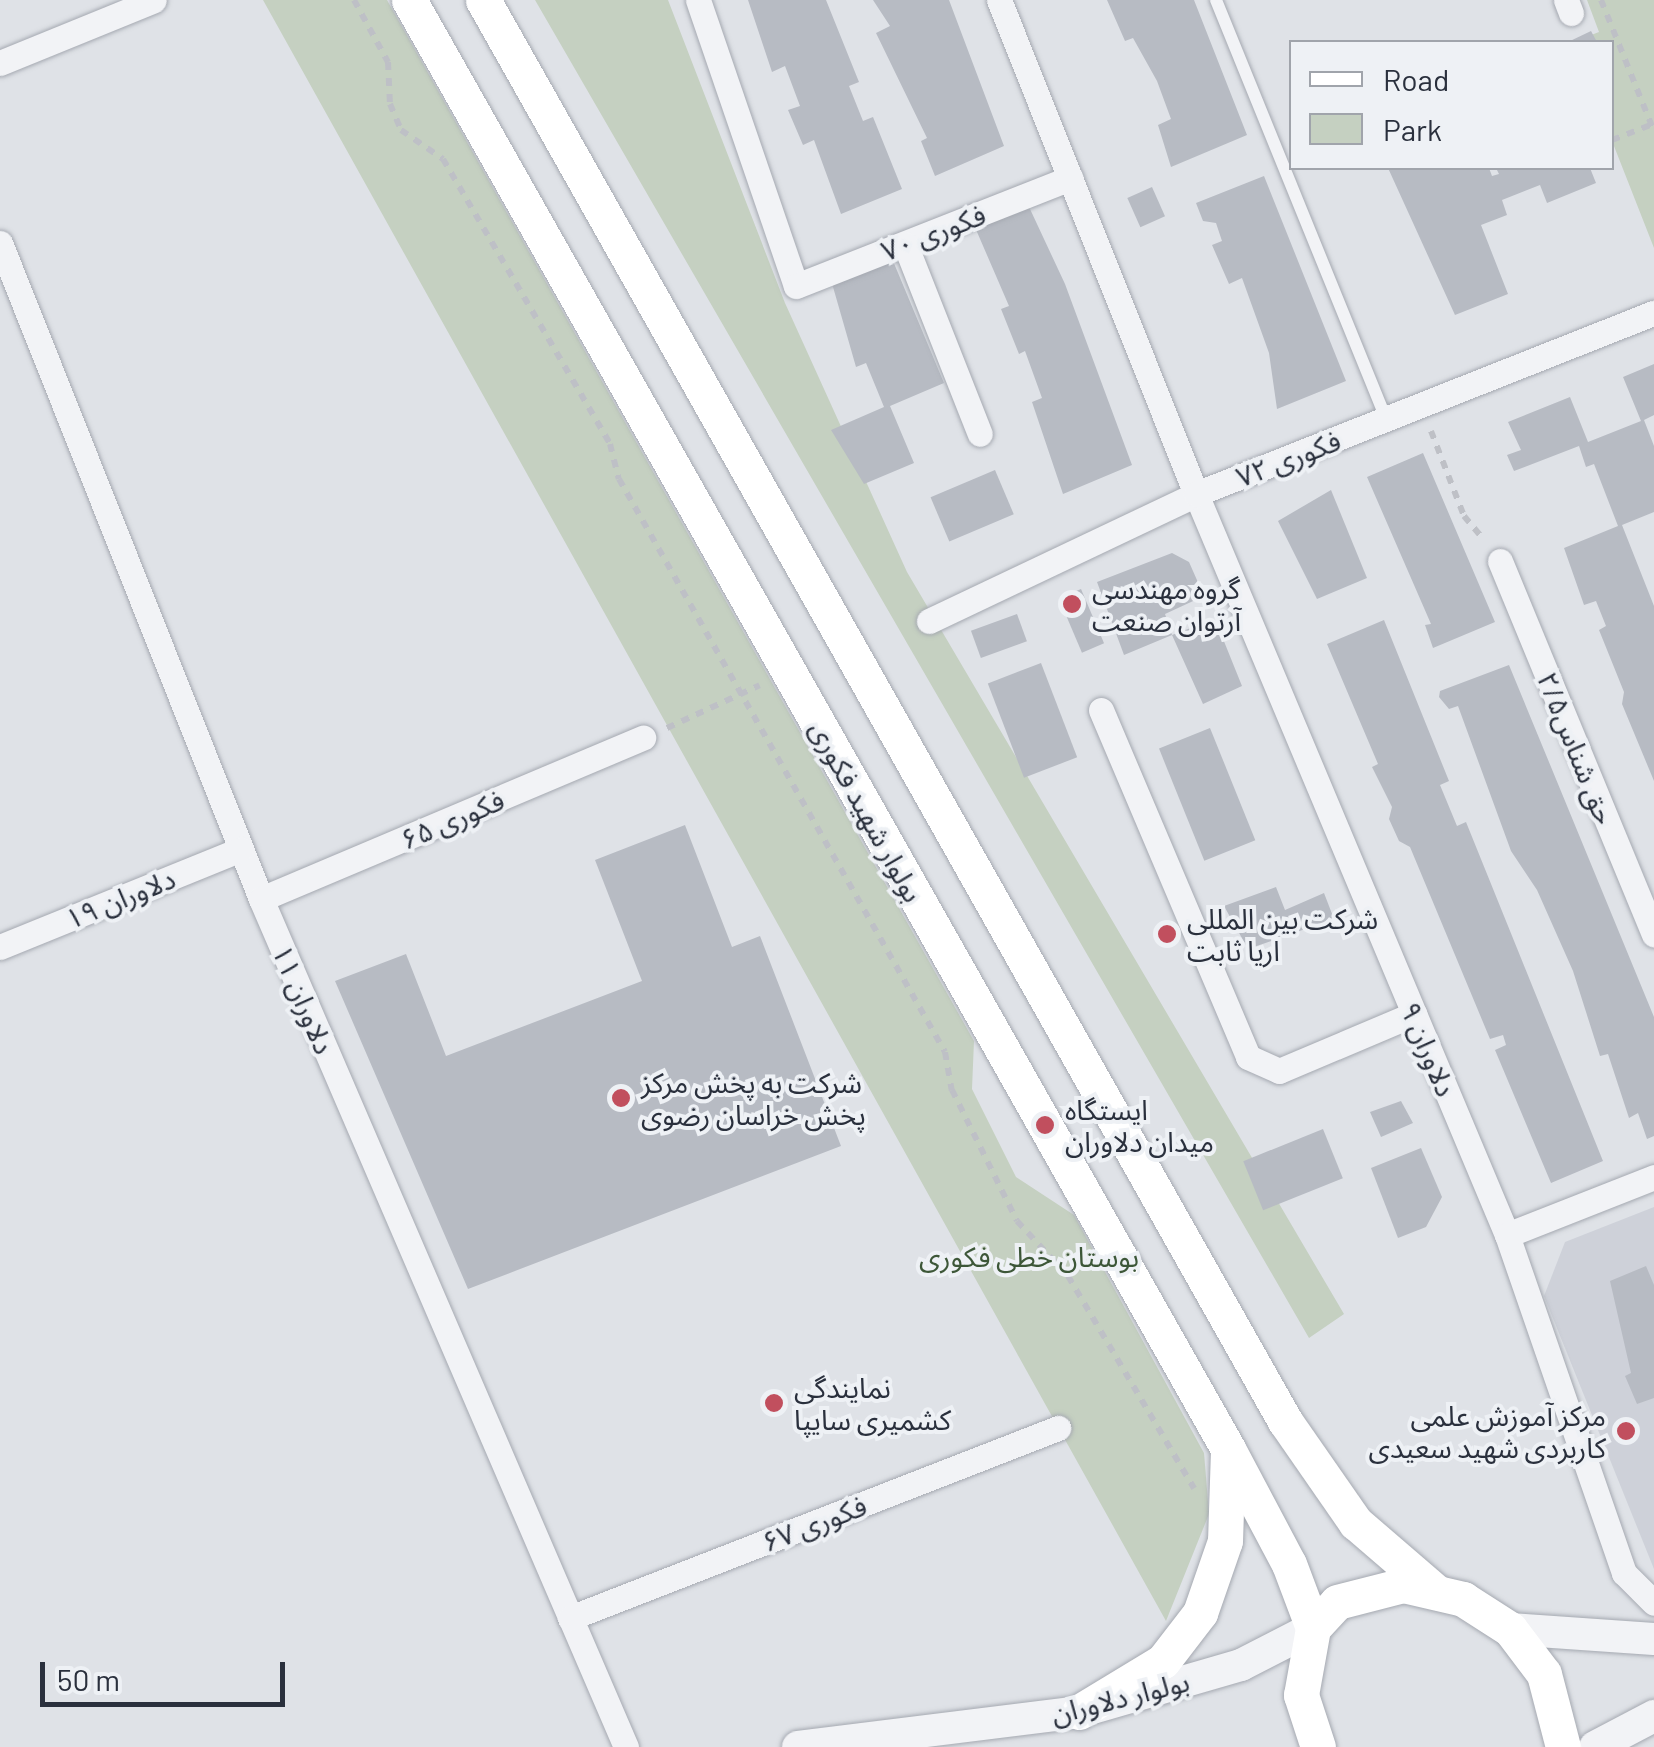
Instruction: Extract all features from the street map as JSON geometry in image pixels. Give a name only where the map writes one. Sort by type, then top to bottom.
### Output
[{"type":"main road","name":"بولوار شهید فکوری","points":[[409,0],[1228,1448],[1290,1564],[1313,1628]]},
{"type":"main road","points":[[483,0],[1286,1421],[1356,1522],[1435,1591]]},
{"type":"main road","points":[[1079,1712],[1163,1661],[1200,1613],[1225,1541],[1228,1448]]},
{"type":"main road","points":[[1318,1747],[1301,1695],[1302,1661],[1313,1628],[1337,1602],[1370,1588],[1403,1585],[1435,1591],[1489,1612],[1510,1630],[1544,1674],[1563,1747]]},
{"type":"street","points":[[0,63],[154,0]]},
{"type":"street","name":"فکوری ۷۰","points":[[698,0],[796,286],[1070,178]]},
{"type":"street","name":"دلاوران ۹","points":[[999,0],[1196,494],[1507,1235],[1624,1573],[1654,1603]]},
{"type":"street","name":"دلاوران ۱۱","points":[[0,243],[261,899],[626,1747]]},
{"type":"street","points":[[904,244],[980,434]]},
{"type":"street","name":"فکوری ۷۲","points":[[929,621],[1196,494],[1654,313]]},
{"type":"street","name":"حق شناس۲/۵","points":[[1500,561],[1654,934]]},
{"type":"street","points":[[1100,710],[1248,1057],[1279,1071],[1414,1014]]},
{"type":"street","name":"فکوری ۶۵","points":[[261,899],[644,738]]},
{"type":"street","name":"دلاوران ۱۹","points":[[0,947],[241,849]]},
{"type":"street","points":[[1507,1235],[1654,1176]]},
{"type":"street","name":"فکوری ۶۷","points":[[570,1618],[1058,1428]]},
{"type":"street","name":"بولوار دلاوران","points":[[798,1747],[1079,1712],[1242,1666],[1313,1628]]},
{"type":"street","points":[[1510,1630],[1654,1639]]},
{"type":"street","points":[[1596,1747],[1654,1716]]},
{"type":"lane","points":[[1216,0],[1386,420]]},
{"type":"path","points":[[354,0],[388,62],[390,104],[401,130],[443,159],[610,444],[619,479],[945,1052],[952,1090],[1017,1221],[1068,1276],[1225,1541]]},
{"type":"path","points":[[1601,0],[1653,127],[1614,139]]},
{"type":"path","points":[[1421,406],[1464,516],[1500,561]]},
{"type":"path","points":[[644,738],[789,672]]},
{"type":"shaded area","name":"مرکز آموزش علمی کاربردی شهید سعیدی","points":[[1654,1207],[1654,1569],[1544,1296],[1565,1242]]},
{"type":"green space","name":"بوستان خطی فکوری","points":[[263,0],[387,0],[974,1041],[972,1089],[1016,1177],[1074,1215],[1204,1453],[1209,1514],[1166,1621]]},
{"type":"green space","points":[[535,0],[668,0],[785,303],[907,572],[1344,1314],[1309,1338]]},
{"type":"green space","points":[[1587,0],[1654,0],[1654,248],[1614,146],[1614,40],[1578,40],[1599,32]]},
{"type":"building","points":[[748,0],[826,0],[859,82],[849,86],[863,121],[873,117],[902,189],[841,214],[814,140],[803,145],[788,110],[800,106],[785,66],[772,72]]},
{"type":"building","points":[[873,0],[949,0],[1004,146],[935,176],[921,141],[927,138],[876,33],[890,26]]},
{"type":"building","points":[[1107,0],[1194,0],[1247,135],[1171,167],[1158,125],[1171,119],[1157,81],[1133,38],[1125,41]]},
{"type":"building","points":[[1591,31],[1596,40],[1572,40]]},
{"type":"building","points":[[1389,170],[1490,170],[1492,176],[1499,174],[1497,170],[1591,170],[1596,183],[1547,203],[1540,185],[1502,200],[1507,215],[1481,225],[1508,294],[1455,315]]},
{"type":"building","points":[[1264,176],[1346,381],[1277,409],[1269,353],[1242,278],[1229,284],[1212,245],[1222,241],[1216,223],[1203,221],[1196,203]]},
{"type":"building","points":[[1152,187],[1165,216],[1140,227],[1127,198]]},
{"type":"building","points":[[1023,194],[1065,284],[1132,465],[1063,494],[1032,402],[1042,398],[1025,351],[1019,354],[1001,309],[1009,306],[974,225]]},
{"type":"building","points":[[888,249],[944,383],[890,406],[914,463],[864,484],[831,430],[884,407],[866,363],[856,367],[829,273]]},
{"type":"building","points":[[1654,364],[1654,415],[1644,420],[1654,446],[1654,512],[1622,525],[1654,606],[1654,781],[1622,704],[1624,692],[1599,630],[1606,626],[1596,601],[1584,605],[1564,548],[1618,526],[1594,464],[1586,467],[1579,446],[1514,471],[1507,455],[1521,450],[1508,422],[1570,397],[1588,442],[1641,421],[1623,377]]},
{"type":"building","points":[[1423,453],[1495,622],[1433,648],[1425,625],[1431,624],[1367,477]]},
{"type":"building","points":[[995,470],[1014,514],[949,542],[931,497]]},
{"type":"building","points":[[1331,490],[1367,578],[1317,599],[1278,521]]},
{"type":"building","points":[[1172,553],[1189,562],[1204,596],[1165,614],[1172,635],[1124,655],[1097,582]]},
{"type":"building","points":[[1081,589],[1104,643],[1082,653],[1059,598]]},
{"type":"building","points":[[1017,614],[1027,641],[981,658],[971,631]]},
{"type":"building","points":[[1215,619],[1242,686],[1203,704],[1172,635]]},
{"type":"building","points":[[1384,620],[1449,781],[1440,785],[1457,826],[1466,822],[1603,1161],[1551,1183],[1495,1050],[1506,1045],[1503,1035],[1490,1039],[1410,847],[1399,841],[1389,819],[1392,807],[1372,767],[1378,764],[1327,644]]},
{"type":"building","points":[[1041,663],[1077,757],[1024,778],[988,683]]},
{"type":"building","points":[[1509,665],[1654,1017],[1654,1136],[1647,1139],[1638,1113],[1629,1118],[1608,1054],[1600,1056],[1573,971],[1537,890],[1511,851],[1458,706],[1449,709],[1439,697],[1440,691]]},
{"type":"building","points":[[1210,728],[1255,840],[1204,861],[1159,749]]},
{"type":"building","points":[[685,825],[732,947],[760,936],[841,1146],[468,1289],[335,981],[406,954],[446,1056],[642,981],[595,860]]},
{"type":"building","points":[[1276,887],[1285,910],[1324,893],[1334,919],[1248,949],[1224,906]]},
{"type":"building","points":[[1401,1101],[1413,1123],[1381,1137],[1370,1112]]},
{"type":"building","points":[[1323,1129],[1343,1178],[1263,1210],[1243,1161]]},
{"type":"building","points":[[1421,1148],[1442,1197],[1426,1227],[1398,1238],[1371,1168]]},
{"type":"building","points":[[1646,1266],[1654,1285],[1654,1398],[1637,1404],[1625,1376],[1631,1373],[1610,1281]]},
{"type":"place","name":"گروه مهندسی آرتوان صنعت","points":[[1072,604]]},
{"type":"place","name":"شرکت بین المللی اریا ثابت","points":[[1167,934]]},
{"type":"place","name":"شرکت به پخش مرکز پخش خراسان رضوی","points":[[621,1098]]},
{"type":"place","name":"ایستگاه میدان دلاوران","points":[[1045,1125]]},
{"type":"place","name":"نمایندگی کشمیری سایپا","points":[[774,1403]]},
{"type":"place","name":"مرکز آموزش علمی کاربردی شهید سعیدی","points":[[1626,1431]]}]
